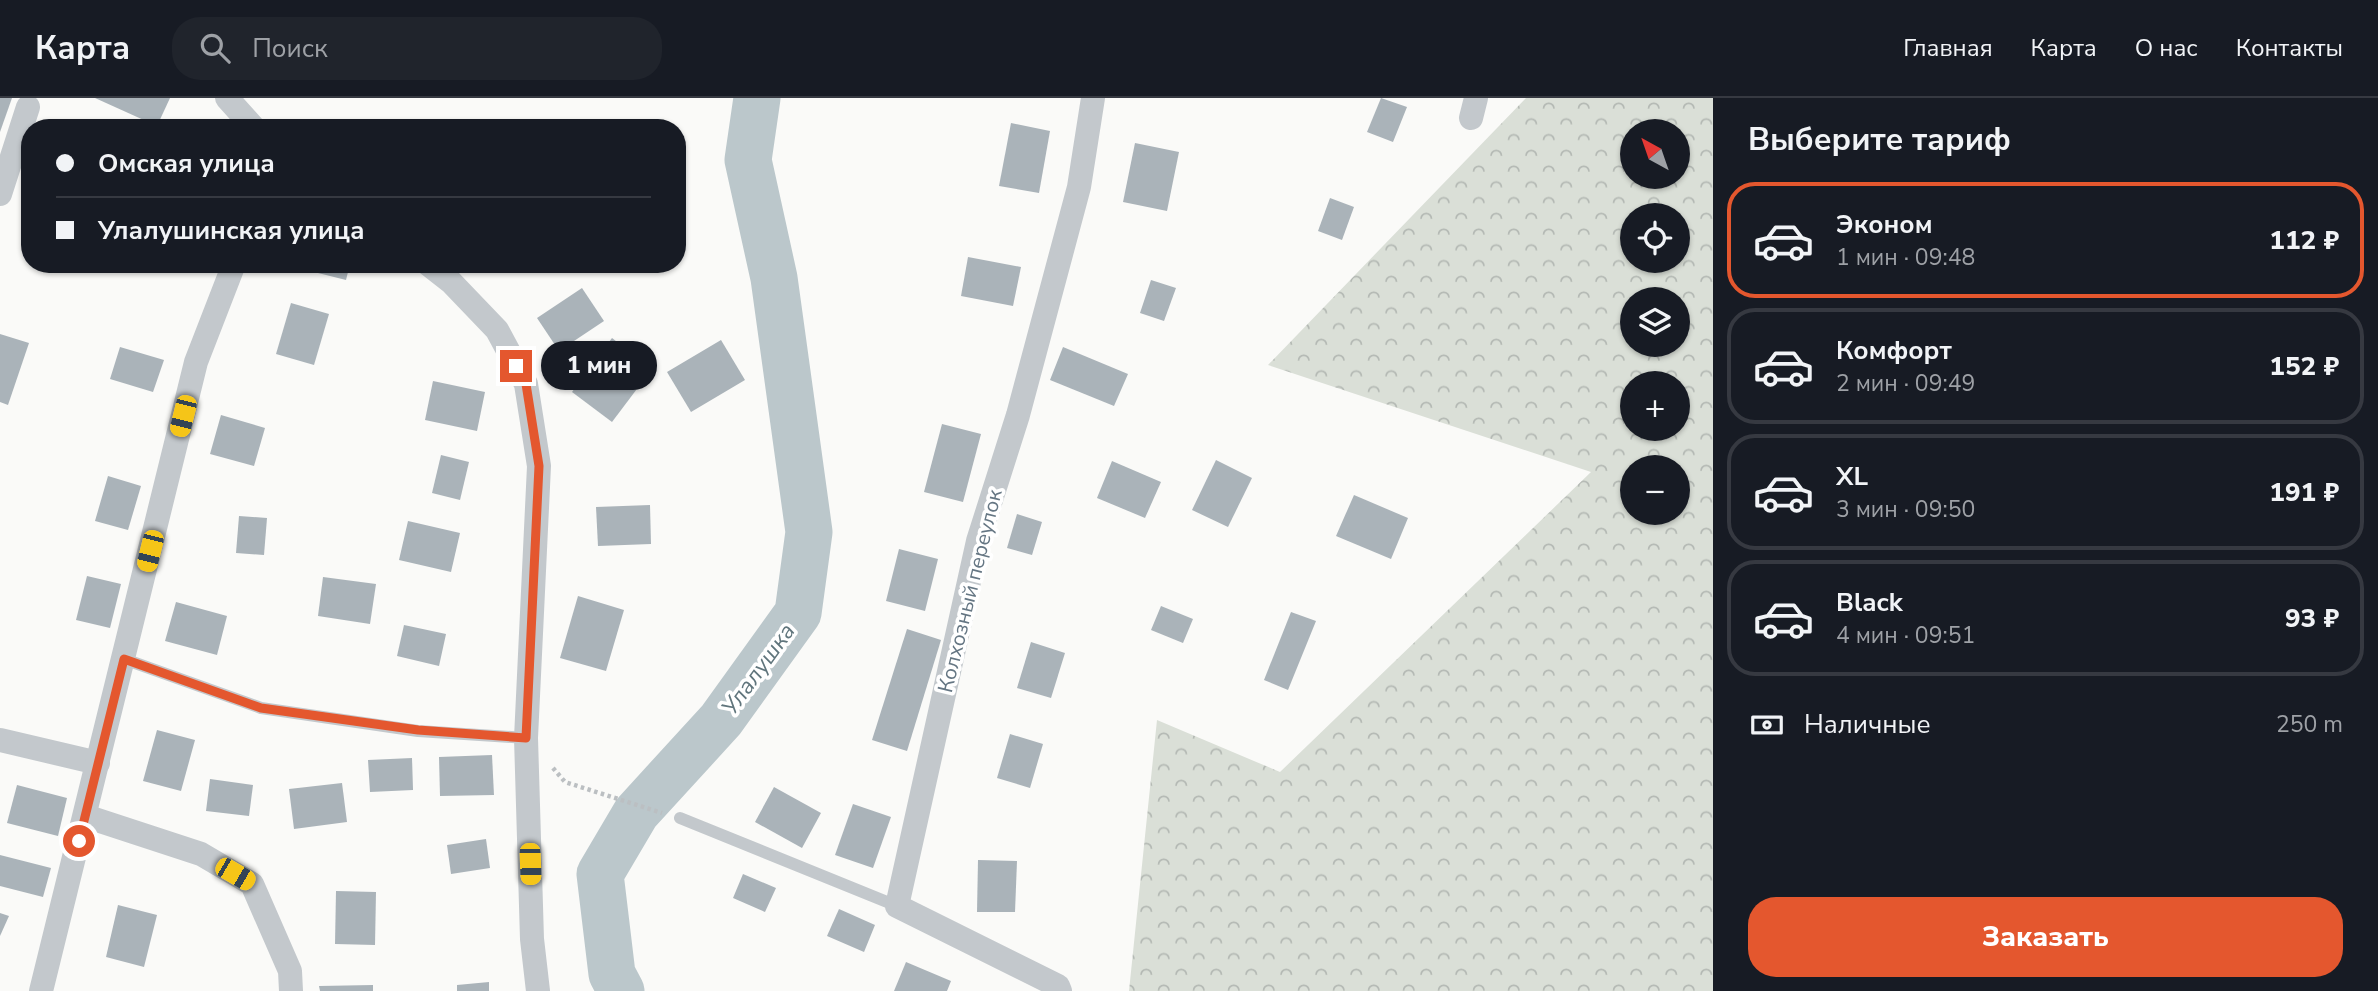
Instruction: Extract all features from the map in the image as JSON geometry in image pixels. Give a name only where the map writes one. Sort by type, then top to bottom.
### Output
[{"type":"street","points":[[228,98],[246,119]]},
{"type":"street","name":"Колхозный переулок","points":[[897,906],[978,541],[1018,415],[1079,187],[1093,98]]},
{"type":"street","points":[[25,119],[29,107]]},
{"type":"street","points":[[0,194],[21,131]]},
{"type":"street","points":[[41,991],[196,362],[231,273]]},
{"type":"street","points":[[440,273],[497,330],[526,384],[539,466],[526,738],[532,939],[538,991]]},
{"type":"street","points":[[0,740],[99,763]]},
{"type":"street","points":[[85,816],[201,854],[252,884],[290,971],[291,991]]},
{"type":"street","points":[[897,906],[1058,986],[1060,991]]},
{"type":"lane","points":[[124,659],[261,708],[418,730],[526,738]]},
{"type":"lane","points":[[680,818],[897,906]]},
{"type":"path","points":[[526,738],[565,782],[680,818]]},
{"type":"green space","points":[[1526,98],[1713,98],[1713,991],[1129,991],[1157,720],[1280,772],[1591,472],[1268,365]]},
{"type":"building","points":[[0,98],[12,98],[0,132]]},
{"type":"building","points":[[95,98],[170,98],[160,119],[142,119]]},
{"type":"building","points":[[1381,98],[1407,107],[1393,142],[1367,132]]},
{"type":"building","points":[[1011,123],[1050,131],[1039,193],[999,186]]},
{"type":"building","points":[[1135,143],[1179,152],[1167,211],[1123,202]]},
{"type":"building","points":[[1330,198],[1354,207],[1342,240],[1318,231]]},
{"type":"building","points":[[968,257],[1021,267],[1013,306],[961,296]]},
{"type":"building","points":[[318,273],[348,273],[346,280]]},
{"type":"building","points":[[1151,280],[1176,288],[1164,321],[1140,313]]},
{"type":"building","points":[[582,288],[604,321],[559,351],[537,318]]},
{"type":"building","points":[[291,303],[329,314],[314,365],[276,354]]},
{"type":"building","points":[[0,334],[29,343],[8,405],[0,402]]},
{"type":"building","points":[[612,338],[652,369],[612,422],[572,392]]},
{"type":"building","points":[[721,340],[745,380],[691,412],[667,372]]},
{"type":"building","points":[[120,347],[164,360],[153,392],[110,379]]},
{"type":"building","points":[[1063,347],[1128,374],[1114,406],[1050,380]]},
{"type":"building","points":[[433,381],[485,392],[477,431],[425,420]]},
{"type":"building","points":[[221,415],[265,428],[254,466],[210,454]]},
{"type":"building","points":[[942,424],[981,434],[963,502],[924,492]]},
{"type":"building","points":[[441,455],[469,462],[460,500],[432,493]]},
{"type":"building","points":[[1216,460],[1252,478],[1228,527],[1192,510]]},
{"type":"building","points":[[1112,461],[1161,482],[1145,518],[1097,498]]},
{"type":"building","points":[[108,476],[141,486],[128,530],[95,521]]},
{"type":"building","points":[[1354,495],[1408,518],[1391,559],[1336,536]]},
{"type":"building","points":[[650,505],[651,544],[598,546],[596,507]]},
{"type":"building","points":[[1017,514],[1042,522],[1032,555],[1007,548]]},
{"type":"building","points":[[239,516],[267,518],[264,555],[236,553]]},
{"type":"building","points":[[408,521],[460,533],[451,572],[399,560]]},
{"type":"building","points":[[899,549],[938,559],[925,611],[886,601]]},
{"type":"building","points":[[87,576],[121,584],[110,628],[76,620]]},
{"type":"building","points":[[323,577],[376,584],[370,624],[318,616]]},
{"type":"building","points":[[578,596],[624,610],[606,671],[560,658]]},
{"type":"building","points":[[176,602],[227,616],[217,655],[165,641]]},
{"type":"building","points":[[1161,606],[1193,619],[1183,643],[1151,630]]},
{"type":"building","points":[[1291,612],[1316,621],[1288,690],[1264,680]]},
{"type":"building","points":[[404,625],[446,634],[439,666],[397,656]]},
{"type":"building","points":[[907,629],[941,640],[907,751],[872,740]]},
{"type":"building","points":[[1031,642],[1065,653],[1051,698],[1017,688]]},
{"type":"building","points":[[157,730],[195,740],[181,791],[143,781]]},
{"type":"building","points":[[1010,734],[1043,744],[1030,788],[997,778]]},
{"type":"building","points":[[492,755],[494,795],[440,796],[439,757]]},
{"type":"building","points":[[412,758],[413,790],[370,792],[368,760]]},
{"type":"building","points":[[210,779],[253,785],[249,816],[206,811]]},
{"type":"building","points":[[342,783],[347,822],[294,829],[289,789]]},
{"type":"building","points":[[17,785],[67,798],[58,836],[7,823]]},
{"type":"building","points":[[774,787],[821,813],[802,848],[755,822]]},
{"type":"building","points":[[853,804],[891,817],[873,868],[835,855]]},
{"type":"building","points":[[486,839],[490,868],[451,874],[447,845]]},
{"type":"building","points":[[0,855],[51,868],[43,897],[0,886]]},
{"type":"building","points":[[978,860],[1017,861],[1015,912],[977,912]]},
{"type":"building","points":[[743,874],[776,888],[765,912],[733,898]]},
{"type":"building","points":[[336,891],[376,892],[375,945],[335,944]]},
{"type":"building","points":[[118,905],[157,915],[144,967],[106,957]]},
{"type":"building","points":[[839,909],[875,925],[864,952],[827,936]]},
{"type":"building","points":[[0,913],[9,916],[0,936]]},
{"type":"building","points":[[906,962],[951,981],[947,991],[894,991]]},
{"type":"building","points":[[489,982],[489,991],[457,991],[457,985]]},
{"type":"building","points":[[373,985],[373,991],[320,991],[319,986]]},
{"type":"waterway","name":"Улалушка","points":[[621,991],[612,974],[600,874],[636,813],[721,720],[798,613],[809,532],[774,278],[748,160],[757,98]]},
{"type":"route","points":[[79,841],[124,659],[261,708],[418,730],[526,738],[539,466],[526,384],[516,366]]}]
